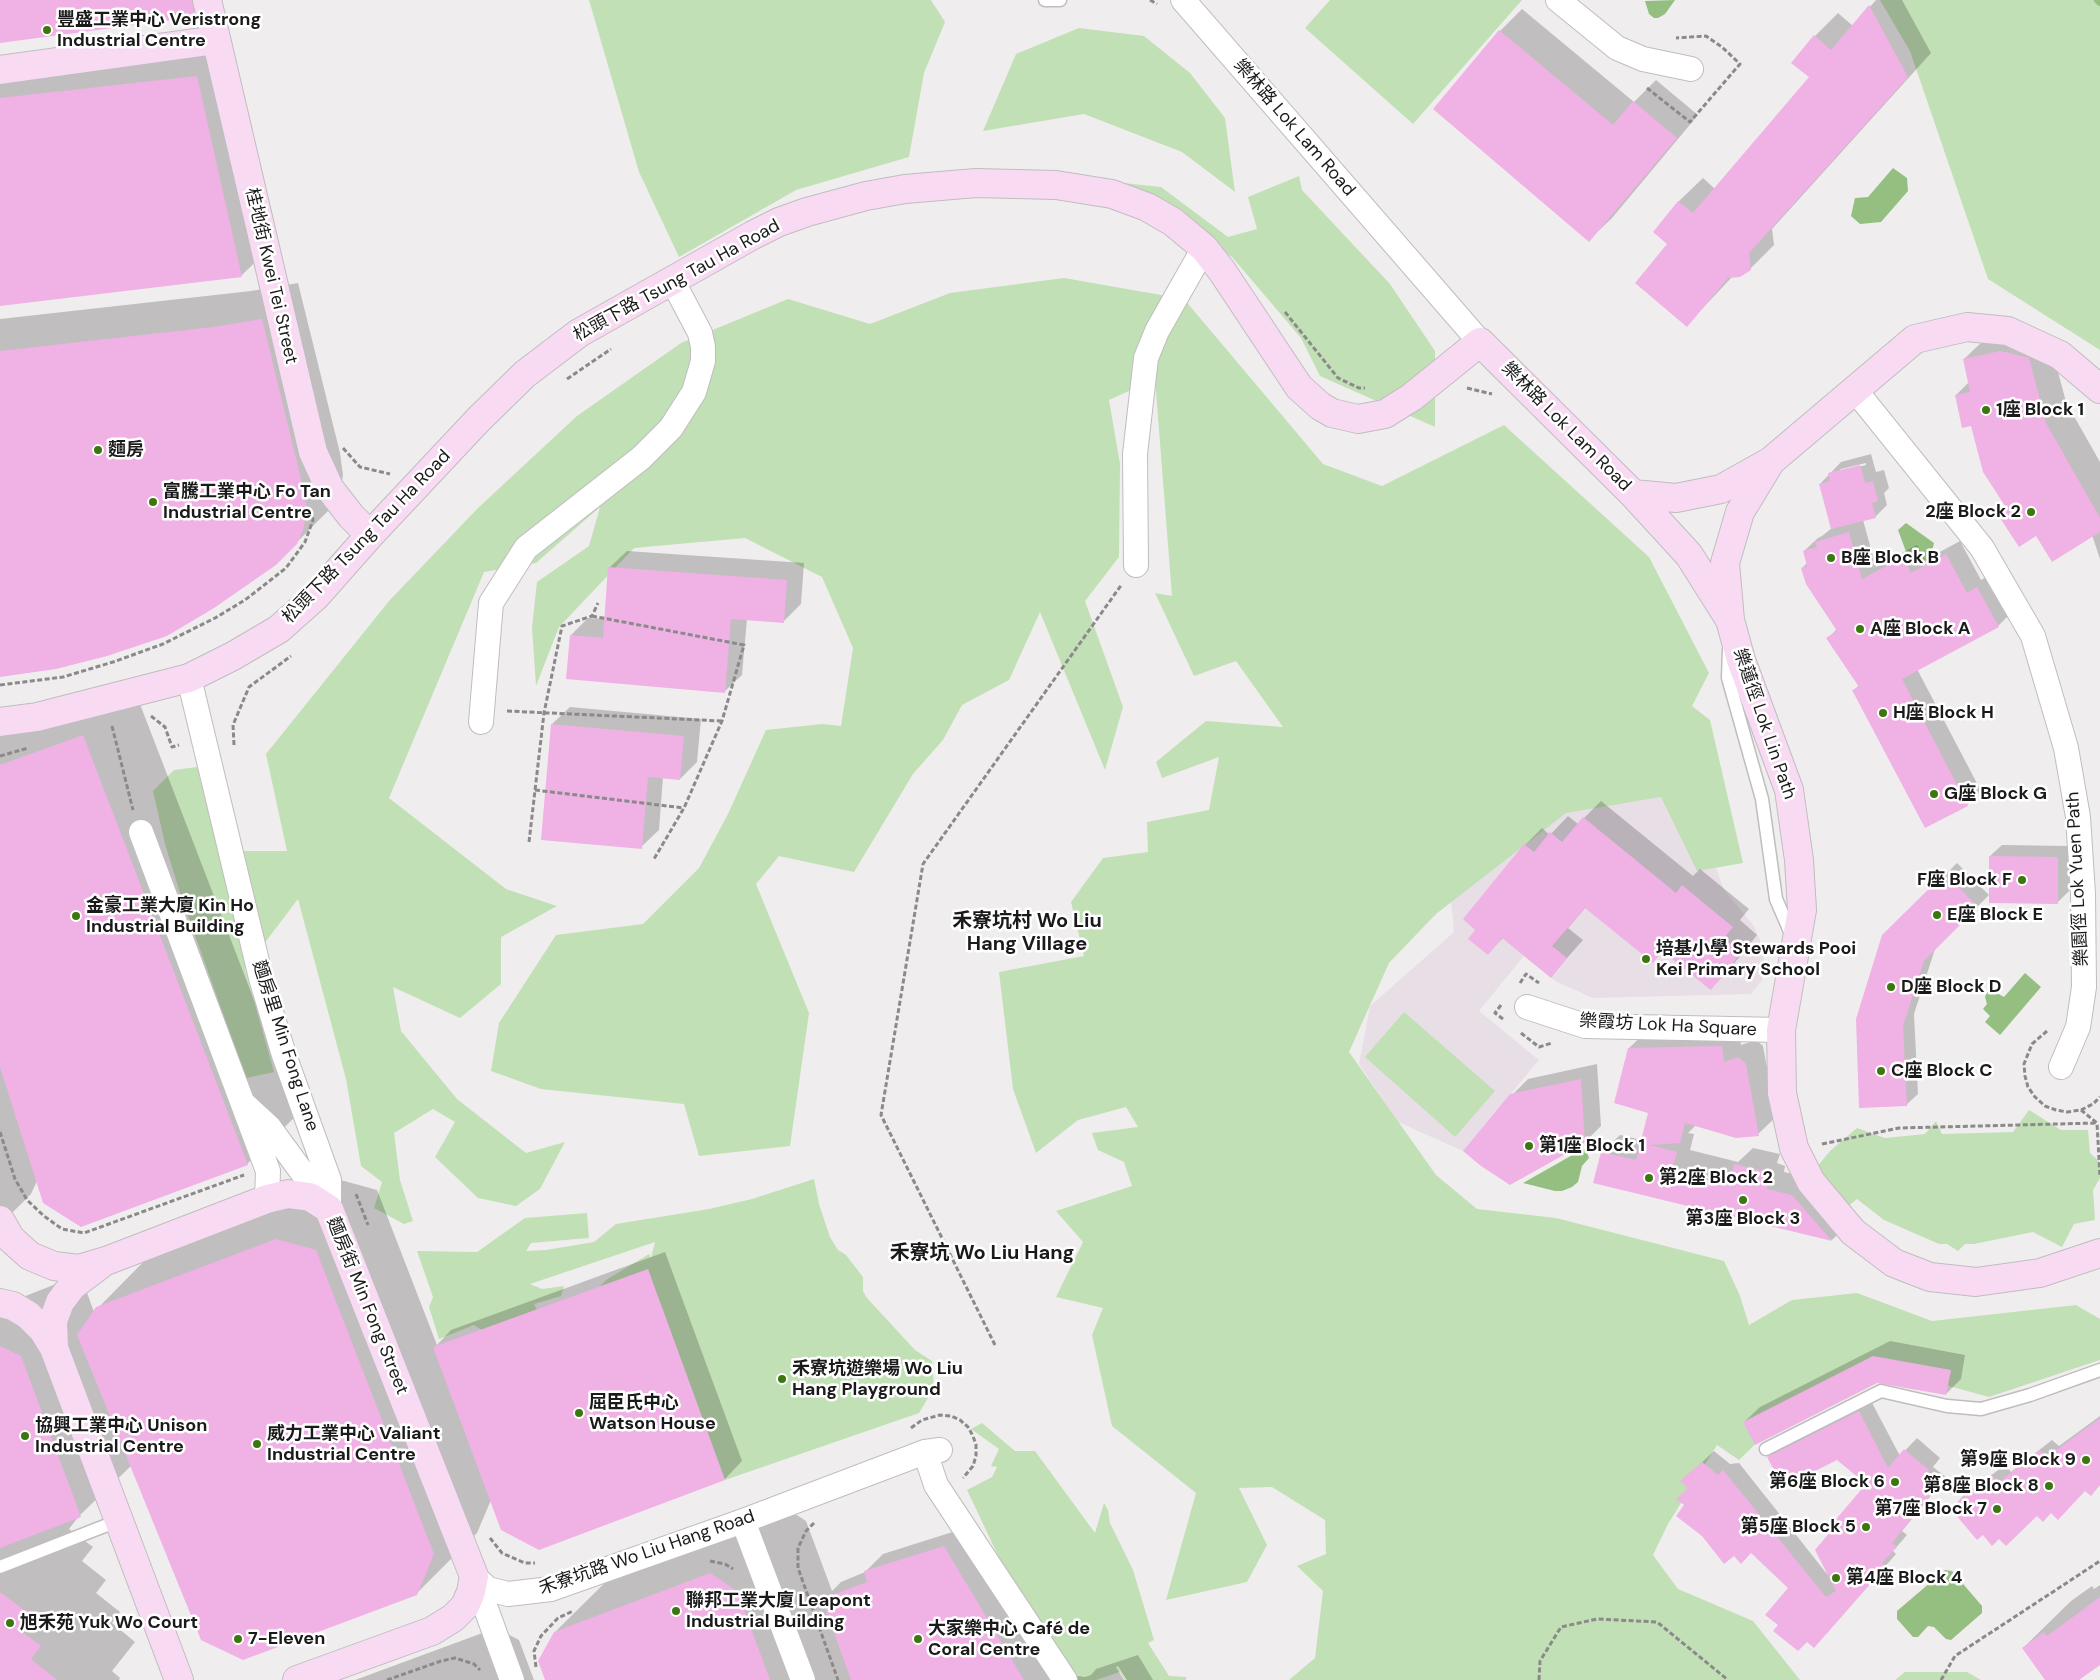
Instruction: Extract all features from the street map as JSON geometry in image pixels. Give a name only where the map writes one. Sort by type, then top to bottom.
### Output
[{"type":"street","name":"桂地街 Kwei Tei Street","points":[[206,0],[313,452],[330,489],[351,516],[370,535]]},
{"type":"street","name":"樂林路 Lok Lam Road","points":[[1183,0],[1480,342],[1633,494],[1676,498],[1722,489],[1771,461],[1915,339],[1967,327],[2008,331],[2060,355],[2100,388]]},
{"type":"street","points":[[1558,0],[1617,48],[1643,59],[1691,69]]},
{"type":"street","points":[[0,70],[216,40]]},
{"type":"street","name":"松頭下路 Tsung Tau Ha Road","points":[[0,722],[37,717],[189,678],[234,656],[279,629],[316,596],[370,535],[478,420],[525,374],[579,333],[779,222],[848,200],[897,191],[976,182],[1056,185],[1112,194],[1130,200],[1162,215],[1189,234],[1204,248],[1222,271],[1299,387],[1308,397],[1332,414],[1358,419],[1385,414],[1412,398],[1480,342]]},
{"type":"street","points":[[1136,565],[1135,454],[1146,358],[1157,331],[1204,248]]},
{"type":"street","points":[[482,715],[491,603],[526,548],[641,458],[671,428],[694,392],[703,361],[703,347],[700,333],[672,280]]},
{"type":"street","name":"樂園徑 Lok Yuen Path","points":[[1854,390],[1982,548],[2033,636],[2066,748],[2078,817],[2083,894],[2084,988],[2078,1026],[2061,1068]]},
{"type":"street","name":"樂蓮徑 Lok Lin Path","points":[[1771,461],[1740,512],[1725,563],[1730,620],[1741,660],[1789,790],[1799,860],[1802,910],[1781,1030],[1782,1093],[1794,1148],[1811,1182],[1853,1232],[1894,1263],[1930,1277],[1976,1282],[2040,1273],[2100,1253]]},
{"type":"street","name":"樂蓮徑 Lok Lin Path","points":[[1633,494],[1689,556],[1730,620]]},
{"type":"street","name":"麵房里 Min Fong Lane","points":[[189,678],[261,978],[284,1055],[329,1180],[328,1209]]},
{"type":"street","points":[[142,832],[240,1100],[268,1171],[267,1199]]},
{"type":"street","name":"樂霞坊 Lok Ha Square","points":[[1520,998],[1585,1026],[1781,1030]]},
{"type":"street","points":[[240,1100],[269,1127],[313,1185],[328,1209]]},
{"type":"street","name":"麵房街 Min Fong Street","points":[[106,1261],[267,1199],[288,1194],[310,1197],[328,1209],[474,1576],[512,1680]]},
{"type":"street","points":[[0,1220],[11,1239],[30,1256],[54,1266],[79,1269],[106,1261]]},
{"type":"street","points":[[54,1348],[53,1321],[60,1302],[72,1286],[106,1261]]},
{"type":"street","points":[[0,1303],[13,1306],[28,1315],[44,1330],[54,1348],[175,1668],[201,1680]]},
{"type":"street","name":"禾寮坑路 Wo Liu Hang Road","points":[[474,1576],[488,1589],[508,1594],[542,1591],[573,1582],[743,1521],[932,1451],[936,1485]]},
{"type":"street","points":[[936,1485],[1064,1680]]},
{"type":"street","points":[[743,1521],[803,1680]]},
{"type":"street","points":[[297,1680],[432,1631],[453,1618],[465,1606],[471,1592],[474,1576]]},
{"type":"lane","points":[[1046,0],[1060,0]]},
{"type":"lane","points":[[1766,1448],[1881,1391],[1947,1406],[1981,1409],[2030,1395],[2100,1370]]},
{"type":"lane","points":[[0,1567],[120,1520]]},
{"type":"path","points":[[559,385],[614,347]]},
{"type":"path","points":[[1461,391],[1468,388],[1490,393],[1498,398]]},
{"type":"path","points":[[0,685],[63,677],[113,662],[163,644],[230,609],[245,600],[286,568],[305,542],[312,520],[310,505]]},
{"type":"path","points":[[995,1345],[881,1115],[923,864],[1136,565]]},
{"type":"path","points":[[592,616],[598,603]]},
{"type":"path","points":[[530,842],[544,713],[562,626],[592,616],[744,645],[722,721],[684,808],[654,859]]},
{"type":"path","points":[[234,755],[233,725],[249,688],[295,652]]},
{"type":"path","points":[[482,715],[544,713],[722,721]]},
{"type":"path","points":[[149,714],[165,727],[172,747],[233,725]]},
{"type":"path","points":[[102,726],[112,723],[129,799],[142,832]]},
{"type":"path","points":[[0,756],[36,746]]},
{"type":"path","points":[[535,790],[684,808]]},
{"type":"path","points":[[1520,998],[1526,974],[1547,988]]},
{"type":"path","points":[[1502,1005],[1496,1013],[1510,1024]]},
{"type":"path","points":[[2052,1027],[2032,1044],[2027,1053],[2024,1076],[2034,1097],[2045,1106],[2067,1112],[2081,1110],[2100,1097]]},
{"type":"path","points":[[1517,1030],[1538,1047],[1557,1042]]},
{"type":"path","points":[[2081,1110],[2097,1123],[2100,1177]]},
{"type":"path","points":[[1818,1144],[1899,1128],[2097,1123]]},
{"type":"path","points":[[0,1132],[15,1179],[27,1200],[62,1229],[84,1233],[245,1174],[250,1168]]},
{"type":"path","points":[[354,1188],[370,1232]]},
{"type":"path","points":[[906,1431],[922,1420],[940,1415],[960,1420],[973,1436],[976,1445],[976,1456],[968,1474],[953,1483],[936,1485]]},
{"type":"path","points":[[817,1520],[806,1531],[798,1548],[798,1568],[838,1680]]},
{"type":"path","points":[[486,1532],[502,1553],[525,1563],[539,1563]]},
{"type":"path","points":[[701,1564],[710,1561],[725,1564],[738,1572]]},
{"type":"path","points":[[1941,1680],[1955,1656],[2100,1561]]},
{"type":"path","points":[[536,1669],[534,1651],[541,1636],[558,1618],[575,1610]]},
{"type":"path","points":[[1539,1680],[1540,1661],[1561,1628],[1597,1619],[1657,1622],[1728,1680]]},
{"type":"path","points":[[387,1680],[455,1658],[474,1664],[481,1671]]},
{"type":"shaded area","points":[[589,0],[931,0],[945,22],[924,73],[909,157],[796,190],[679,257],[639,172]]},
{"type":"shaded area","points":[[1330,0],[1522,0],[1413,124],[1305,28]]},
{"type":"shaded area","points":[[1675,0],[1665,14],[1658,18],[1654,18],[1649,14],[1645,1]]},
{"type":"shaded area","points":[[1880,0],[2100,0],[2100,350],[1988,279],[1910,51]]},
{"type":"shaded area","points":[[1079,28],[1144,36],[1190,73],[1225,118],[1235,192],[1182,152],[1084,114],[983,131],[1016,54]]},
{"type":"shaded area","points":[[1893,168],[1907,178],[1908,191],[1881,222],[1860,224],[1851,216],[1855,198],[1868,197]]},
{"type":"shaded area","points":[[1299,176],[1302,190],[1390,284],[1435,351],[1435,427],[1320,376],[1301,338],[1232,257],[1114,182],[1161,187],[1228,237],[1257,229],[1248,197]]},
{"type":"shaded area","points":[[1064,278],[1184,299],[1323,464],[1382,486],[1504,425],[1649,557],[1709,673],[1692,706],[1710,720],[1743,863],[1697,871],[1661,797],[1566,813],[1436,914],[1389,963],[1349,1052],[1436,1175],[1477,1209],[1556,1218],[1724,1261],[1740,1296],[1749,1325],[1792,1300],[1857,1293],[1932,1321],[2076,1305],[2100,1319],[2100,1360],[1989,1397],[1901,1373],[1789,1411],[1739,1460],[1717,1445],[1668,1524],[1653,1555],[1678,1589],[1753,1621],[1800,1680],[1289,1680],[1315,1658],[1323,1591],[1297,1566],[1326,1554],[1325,1520],[1272,1487],[1239,1488],[1267,1545],[1247,1582],[1166,1600],[1196,1493],[1112,1426],[1092,1335],[1103,1308],[1056,1297],[1083,1242],[1056,1211],[1132,1186],[1124,1162],[1098,1150],[1092,1133],[1138,1127],[1126,1107],[1078,1120],[1036,1153],[1013,1089],[999,972],[1084,956],[1071,902],[1103,858],[1148,852],[1147,822],[1209,810],[1219,757],[1162,778],[1156,762],[1206,721],[1283,727],[1236,661],[1194,676],[1155,593],[1172,596],[1155,379],[1109,400],[1120,464],[1119,557],[1085,601],[1123,707],[1105,770],[1040,612],[1009,680],[962,705],[943,740],[913,774],[854,872],[779,856],[756,884],[809,1013],[790,1146],[699,1156],[684,1104],[541,1089],[491,1071],[499,1023],[556,935],[643,924],[699,868],[728,814],[766,730],[822,724],[841,726],[853,648],[822,577],[745,538],[634,548],[559,627],[536,686],[532,627],[537,582],[589,546],[600,507],[536,563],[484,572],[389,798],[506,889],[557,906],[501,937],[501,984],[460,1018],[393,987],[401,1031],[457,1099],[526,1153],[565,1142],[540,1189],[516,1206],[478,1198],[435,1157],[455,1122],[433,1109],[394,1133],[400,1180],[413,1221],[404,1224],[374,1208],[382,1182],[361,1166],[346,1079],[298,899],[245,969],[274,1072],[246,1078],[180,893],[165,844],[153,791],[174,770],[197,767],[218,851],[287,851],[266,754],[389,601],[478,508],[577,416],[681,343],[788,299],[870,324],[950,293]]},
{"type":"shaded area","points":[[1906,523],[1934,543],[1928,559],[1918,564],[1908,557],[1898,530]]},
{"type":"shaded area","name":"培基小學 Stewards Pooi Kei Primary School","points":[[1680,769],[1724,890],[1754,926],[1760,940],[1764,962],[1762,980],[1751,994],[1593,998],[1557,982],[1524,956],[1479,1011],[1539,1060],[1463,1151],[1398,1122],[1359,1064],[1370,1006],[1454,932],[1449,881],[1537,815]]},
{"type":"shaded area","points":[[2025,973],[2041,987],[2000,1035],[1985,1022],[1990,1016],[1983,1009],[1987,1004],[1985,997],[1987,992],[1993,991],[2004,997]]},
{"type":"shaded area","points":[[1404,1012],[1495,1091],[1455,1137],[1365,1057]]},
{"type":"shaded area","points":[[2029,1110],[2061,1130],[2088,1130],[2090,1153],[2100,1162],[2100,1178],[2093,1190],[2095,1220],[2074,1224],[2062,1247],[2033,1232],[1974,1244],[1965,1244],[1958,1251],[1947,1244],[1939,1244],[1884,1220],[1857,1199],[1846,1208],[1816,1168],[1830,1151],[1857,1128],[1885,1138],[1925,1134],[1936,1121],[1942,1134],[2013,1132]]},
{"type":"shaded area","points":[[1583,1149],[1586,1150],[1589,1158],[1582,1166],[1578,1182],[1572,1187],[1562,1191],[1555,1191],[1523,1183]]},
{"type":"shaded area","name":"禾寮坑遊樂場 Wo Liu Hang Playground","points":[[814,1179],[819,1204],[830,1237],[838,1250],[846,1255],[863,1277],[863,1291],[867,1298],[915,1350],[932,1361],[934,1388],[919,1413],[725,1480],[658,1297],[591,1296],[606,1280],[649,1254],[651,1258],[655,1242],[530,1284],[542,1289],[564,1286],[561,1296],[534,1304],[546,1328],[505,1345],[474,1325],[439,1339],[429,1307],[433,1297],[417,1251],[477,1252],[525,1218],[587,1213],[589,1238],[531,1243],[526,1251],[546,1250],[594,1242],[616,1224],[709,1209],[752,1199]]},
{"type":"shaded area","points":[[982,1423],[1015,1451],[1035,1451],[1095,1533],[1104,1503],[1108,1510],[1110,1523],[1133,1570],[1154,1640],[1148,1643],[1169,1676],[1186,1677],[1186,1680],[1125,1680],[1120,1672],[1096,1680],[1057,1680],[967,1490],[992,1477],[997,1467],[991,1466],[999,1449],[971,1429]]},
{"type":"shaded area","points":[[1945,1570],[1952,1571],[1982,1606],[1982,1613],[1951,1640],[1946,1639],[1934,1627],[1928,1626],[1918,1637],[1913,1637],[1897,1619],[1897,1611]]},
{"type":"shaded area","points":[[1905,1672],[1967,1672],[1981,1680],[1895,1680]]},
{"type":"building","name":"豐盛工業中心 Veristrong Industrial Centre","points":[[0,0],[192,0],[195,17],[0,43]]},
{"type":"building","points":[[1869,5],[1908,77],[1749,253],[1751,270],[1740,277],[1728,278],[1687,327],[1635,283],[1667,244],[1653,232],[1678,201],[1693,213],[1809,77],[1791,63],[1814,35],[1831,50]]},
{"type":"building","points":[[1499,30],[1613,125],[1633,101],[1677,138],[1589,242],[1433,109]]},
{"type":"building","points":[[197,76],[242,277],[0,306],[0,98]]},
{"type":"building","name":"富騰工業中心 Fo Tan Industrial Centre","points":[[262,319],[304,491],[307,512],[303,530],[297,544],[276,565],[214,608],[167,636],[107,656],[56,669],[0,677],[0,351],[213,327]]},
{"type":"building","points":[[2001,351],[2029,358],[2046,423],[2100,518],[2100,532],[2052,562],[2036,536],[2019,547],[1998,515],[2007,509],[1983,472],[1971,426],[1962,428],[1955,395],[1970,392],[1963,359]]},
{"type":"building","points":[[1860,465],[1865,483],[1873,481],[1878,501],[1872,503],[1876,518],[1831,529],[1819,484],[1830,481],[1828,473]]},
{"type":"building","points":[[1849,532],[1862,579],[1903,557],[1911,573],[1946,554],[1967,593],[1977,587],[1999,627],[1902,679],[1968,806],[1925,828],[1852,690],[1859,687],[1826,638],[1837,631],[1806,584],[1801,568],[1807,566],[1803,551],[1817,547],[1815,542]]},
{"type":"building","points":[[608,567],[787,580],[784,623],[731,619],[725,693],[566,679],[570,635],[603,638]]},
{"type":"building","points":[[551,724],[684,736],[680,780],[648,777],[642,849],[541,840]]},
{"type":"building","name":"金豪工業大廈 Kin Ho Industrial Building","points":[[83,735],[248,1165],[81,1227],[43,1203],[0,1067],[0,765]]},
{"type":"building","points":[[1583,817],[1676,893],[1682,885],[1733,927],[1724,938],[1741,953],[1711,990],[1662,951],[1653,963],[1585,908],[1552,946],[1567,958],[1551,978],[1502,938],[1488,955],[1468,939],[1475,930],[1463,919],[1524,844],[1534,852],[1550,832],[1562,842]]},
{"type":"building","name":"F座 Block F","points":[[1989,856],[2058,857],[2058,904],[1989,903]]},
{"type":"building","points":[[1945,873],[1978,907],[1924,961],[1903,1026],[1907,1106],[1859,1108],[1856,1019],[1882,935]]},
{"type":"building","points":[[1722,1046],[1724,1062],[1738,1057],[1746,1064],[1759,1136],[1736,1138],[1685,1123],[1680,1143],[1650,1145],[1677,1152],[1673,1167],[1730,1181],[1734,1164],[1763,1171],[1761,1181],[1768,1183],[1767,1189],[1792,1195],[1832,1241],[1593,1183],[1601,1152],[1636,1160],[1648,1113],[1614,1103],[1628,1048]]},
{"type":"building","points":[[1581,1079],[1585,1143],[1510,1185],[1481,1166],[1463,1151],[1510,1094]]},
{"type":"building","name":"威力工業中心 Valiant Industrial Centre","points":[[276,1239],[316,1250],[434,1554],[417,1595],[243,1660],[201,1640],[77,1335],[96,1307]]},
{"type":"building","name":"屈臣氏中心 Watson House","points":[[648,1269],[725,1480],[539,1550],[501,1530],[433,1347]]},
{"type":"building","name":"協興工業中心 Unison Industrial Centre","points":[[0,1346],[21,1356],[81,1517],[0,1548]]},
{"type":"building","points":[[1873,1356],[1951,1370],[1946,1395],[1877,1383],[1755,1445],[1743,1422]]},
{"type":"building","points":[[1859,1411],[1888,1468],[1904,1449],[1929,1470],[1922,1479],[1935,1489],[1892,1543],[1897,1547],[1882,1563],[1885,1567],[1814,1648],[1807,1642],[1798,1651],[1773,1631],[1778,1625],[1765,1615],[1788,1588],[1751,1553],[1741,1564],[1734,1556],[1724,1564],[1702,1536],[1676,1516],[1684,1505],[1676,1499],[1688,1488],[1680,1481],[1702,1462],[1718,1475],[1723,1470],[1826,1597],[1836,1591],[1815,1550],[1835,1526],[1832,1524],[1866,1484],[1837,1460],[1783,1487],[1767,1457]]},
{"type":"building","points":[[2100,1418],[2100,1485],[2091,1496],[2085,1491],[2058,1520],[2051,1513],[2043,1522],[2037,1516],[2006,1546],[1999,1539],[1992,1546],[1983,1535],[1977,1540],[1950,1508],[1992,1475],[1999,1482],[2040,1450],[2047,1457]]},
{"type":"building","name":"大家樂中心 Café de Coral Centre","points":[[944,1546],[1024,1680],[851,1680],[822,1599],[867,1582],[864,1571]]},
{"type":"building","name":"聯邦工業大廈 Leapont Industrial Building","points":[[710,1573],[737,1591],[770,1680],[545,1680],[538,1661],[554,1632]]},
{"type":"building","name":"旭禾苑 Yuk Wo Court","points":[[0,1592],[28,1613],[17,1628],[41,1646],[31,1659],[57,1680],[0,1680]]},
{"type":"building","points":[[2100,1597],[2100,1665],[2079,1680],[2045,1680],[2022,1648],[2044,1632],[2047,1636]]},
{"type":"place","name":"豐盛工業中心 Veristrong Industrial Centre","points":[[47,30]]},
{"type":"place","name":"1座 Block 1","points":[[1986,410]]},
{"type":"place","name":"麵房","points":[[98,450]]},
{"type":"place","name":"富騰工業中心 Fo Tan Industrial Centre","points":[[153,502]]},
{"type":"place","name":"2座 Block 2","points":[[2031,512]]},
{"type":"place","name":"B座 Block B","points":[[1831,558]]},
{"type":"place","name":"A座 Block A","points":[[1860,629]]},
{"type":"place","name":"H座 Block H","points":[[1883,713]]},
{"type":"place","name":"G座 Block G","points":[[1934,794]]},
{"type":"place","name":"F座 Block F","points":[[2022,880]]},
{"type":"place","name":"E座 Block E","points":[[1937,915]]},
{"type":"place","name":"金豪工業大廈 Kin Ho Industrial Building","points":[[76,916]]},
{"type":"place","name":"培基小學 Stewards Pooi Kei Primary School","points":[[1646,959]]},
{"type":"place","name":"D座 Block D","points":[[1891,987]]},
{"type":"place","name":"C座 Block C","points":[[1881,1071]]},
{"type":"place","name":"第1座 Block 1","points":[[1529,1146]]},
{"type":"place","name":"第2座 Block 2","points":[[1649,1178]]},
{"type":"place","name":"第3座 Block 3","points":[[1743,1200]]},
{"type":"place","name":"禾寮坑遊樂場 Wo Liu Hang Playground","points":[[782,1379]]},
{"type":"place","name":"屈臣氏中心 Watson House","points":[[579,1413]]},
{"type":"place","name":"協興工業中心 Unison Industrial Centre","points":[[25,1436]]},
{"type":"place","name":"威力工業中心 Valiant Industrial Centre","points":[[257,1444]]},
{"type":"place","name":"第9座 Block 9","points":[[2086,1460]]},
{"type":"place","name":"第6座 Block 6","points":[[1895,1482]]},
{"type":"place","name":"第8座 Block 8","points":[[2049,1486]]},
{"type":"place","name":"第7座 Block 7","points":[[1997,1509]]},
{"type":"place","name":"第5座 Block 5","points":[[1866,1527]]},
{"type":"place","name":"第4座 Block 4","points":[[1836,1578]]},
{"type":"place","name":"聯邦工業大廈 Leapont Industrial Building","points":[[676,1611]]},
{"type":"place","name":"旭禾苑 Yuk Wo Court","points":[[10,1623]]},
{"type":"place","name":"7-Eleven","points":[[238,1639]]},
{"type":"place","name":"大家樂中心 Café de Coral Centre","points":[[918,1639]]},
{"type":"district","name":"禾寮坑村 Wo Liu Hang Village","points":[[1027,934]]},
{"type":"district","name":"禾寮坑 Wo Liu Hang","points":[[982,1254]]}]
